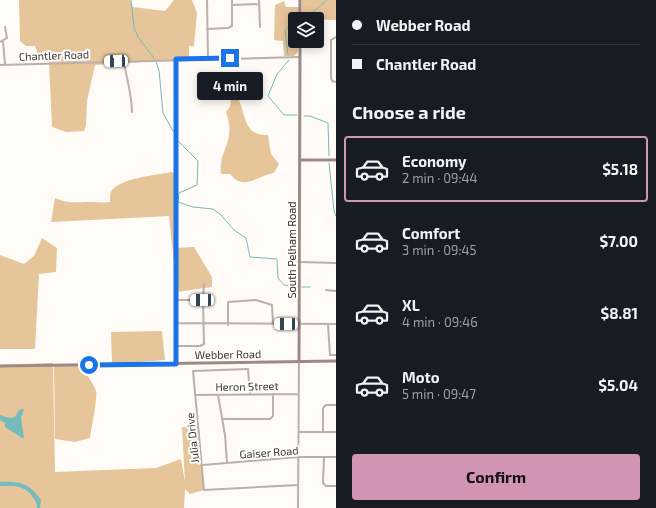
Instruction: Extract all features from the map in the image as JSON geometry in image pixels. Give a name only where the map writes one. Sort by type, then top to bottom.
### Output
[{"type":"main road","points":[[300,0],[300,12]]},
{"type":"main road","name":"South Pelham Road","points":[[299,362],[300,48]]},
{"type":"main road","points":[[300,160],[336,160]]},
{"type":"main road","name":"Webber Road","points":[[0,366],[336,361]]},
{"type":"street","points":[[207,0],[208,58]]},
{"type":"street","points":[[208,29],[231,27],[232,0]]},
{"type":"street","points":[[259,0],[260,27]]},
{"type":"street","points":[[232,5],[259,4]]},
{"type":"street","points":[[0,42],[7,38],[5,27]]},
{"type":"street","points":[[336,36],[332,37],[331,41],[331,81],[336,82]]},
{"type":"street","points":[[3,41],[5,64]]},
{"type":"street","name":"Chantler Road","points":[[0,65],[208,58],[300,57]]},
{"type":"street","points":[[176,59],[176,364]]},
{"type":"street","points":[[124,61],[132,98],[132,112]]},
{"type":"street","points":[[300,262],[336,263]]},
{"type":"street","points":[[176,346],[203,346],[202,300],[204,284]]},
{"type":"street","points":[[326,290],[336,291]]},
{"type":"street","points":[[176,300],[202,300]]},
{"type":"street","points":[[228,325],[228,302],[256,300],[272,305],[273,324]]},
{"type":"street","points":[[176,323],[228,325],[336,324]]},
{"type":"street","points":[[328,325],[330,354],[336,355]]},
{"type":"street","name":"South Pelham Road","points":[[298,508],[299,362]]},
{"type":"street","name":"Julia Drive","points":[[250,394],[248,369],[193,371],[204,488],[206,491],[298,486]]},
{"type":"street","points":[[222,419],[270,419],[273,416],[273,394]]},
{"type":"street","name":"Heron Street","points":[[196,395],[299,394]]},
{"type":"street","points":[[218,395],[225,435],[227,463]]},
{"type":"street","points":[[323,432],[323,408],[326,405],[336,405]]},
{"type":"street","points":[[299,432],[336,432]]},
{"type":"street","name":"Gaiser Road","points":[[203,465],[298,457],[336,457]]},
{"type":"street","points":[[324,457],[323,483],[326,486],[336,486]]},
{"type":"shaded area","points":[[19,0],[130,0],[133,7],[165,11],[174,0],[192,0],[197,13],[194,46],[189,46],[189,59],[95,65],[87,101],[86,125],[84,131],[66,132],[52,127],[49,62],[40,61],[35,46],[26,46],[20,41]]},
{"type":"shaded area","points":[[302,0],[336,0],[336,20],[324,20],[324,12],[302,12]]},
{"type":"shaded area","points":[[284,1],[286,7],[299,7],[299,12],[288,12],[288,48],[298,48],[298,52],[294,56],[284,56],[283,41],[274,40],[275,5]]},
{"type":"shaded area","points":[[236,95],[249,127],[259,134],[268,135],[271,154],[279,164],[274,173],[246,182],[241,182],[235,179],[230,174],[221,174],[222,158],[229,131],[229,123],[226,112],[230,107],[231,99]]},
{"type":"shaded area","points":[[171,172],[174,173],[176,248],[194,247],[212,277],[212,287],[177,292],[169,216],[51,222],[55,198],[72,202],[110,202],[111,192],[115,187],[122,183]]},
{"type":"shaded area","points":[[42,238],[57,248],[56,272],[39,274],[35,349],[0,349],[0,255],[24,264],[34,256]]},
{"type":"shaded area","points":[[162,331],[165,360],[112,364],[111,332]]},
{"type":"shaded area","points":[[53,363],[55,472],[156,468],[181,459],[185,482],[182,427],[199,427],[204,490],[190,494],[185,489],[184,508],[0,508],[0,365]]},
{"type":"shaded area","points":[[85,365],[88,376],[96,391],[90,438],[75,442],[55,439],[54,366]]},
{"type":"water","points":[[24,409],[21,418],[24,438],[22,438],[5,427],[5,423],[0,420],[0,415],[9,418],[15,417],[19,410]]},
{"type":"water","points":[[0,482],[24,484],[33,490],[41,500],[40,508],[37,508],[34,499],[25,489],[18,486],[0,486]]},
{"type":"waterway","points":[[131,0],[134,27],[138,37],[154,58]]},
{"type":"waterway","points":[[313,12],[327,0]]},
{"type":"waterway","points":[[288,27],[285,30],[288,55]]},
{"type":"waterway","points":[[289,60],[277,74],[268,96],[284,115],[297,115]]},
{"type":"waterway","points":[[156,62],[159,70],[163,113],[173,131]]},
{"type":"waterway","points":[[304,116],[310,116],[328,123],[329,156]]},
{"type":"waterway","points":[[178,141],[198,161],[197,185],[179,193],[178,202],[193,207],[213,209],[221,215],[234,230],[246,238],[250,257],[277,259],[278,278],[284,285],[297,287]]},
{"type":"waterway","points":[[329,163],[334,211],[336,216]]},
{"type":"waterway","points":[[302,287],[310,287]]},
{"type":"route","points":[[89,365],[176,364],[176,59],[230,58]]}]
